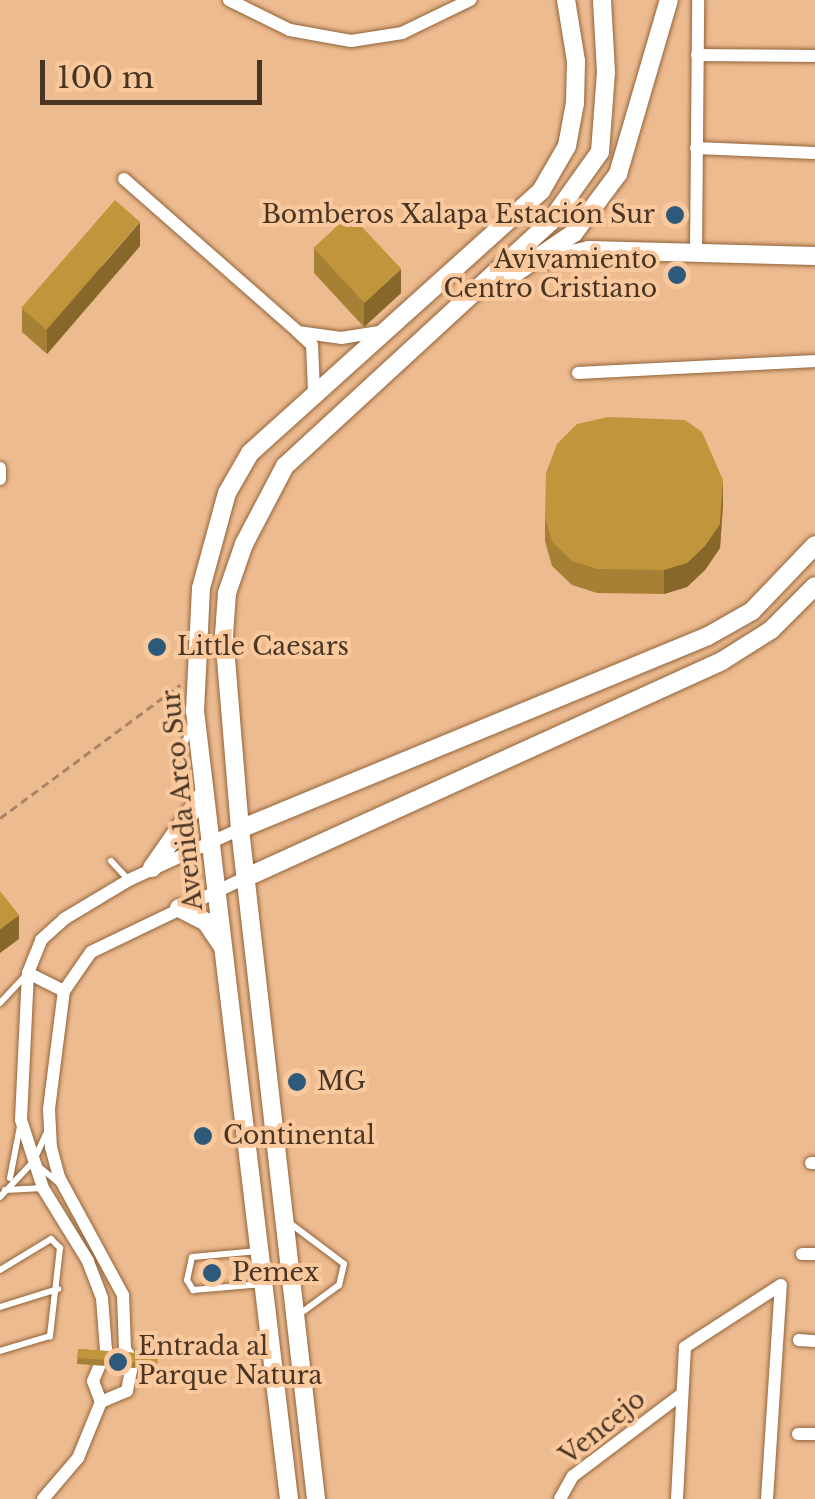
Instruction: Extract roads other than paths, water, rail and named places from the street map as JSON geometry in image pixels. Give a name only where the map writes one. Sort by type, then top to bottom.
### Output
[{"type":"main road","name":"Avenida Arco Sur","points":[[288,1499],[195,711],[201,588],[227,493],[250,453],[314,391],[541,191],[568,146],[576,61],[566,0]]},
{"type":"main road","points":[[316,1499],[240,829],[224,634],[228,593],[244,544],[286,466],[470,301],[550,222],[600,152],[606,72],[602,0]]},
{"type":"main road","points":[[470,301],[542,261],[574,233],[618,174],[669,0]]},
{"type":"main road","points":[[542,261],[550,222]]},
{"type":"main road","points":[[542,261],[589,250],[815,256]]},
{"type":"main road","points":[[240,829],[708,636],[752,611],[815,546]]},
{"type":"main road","points":[[247,877],[722,661],[772,630],[815,586]]},
{"type":"main road","points":[[152,868],[204,794]]},
{"type":"main road","points":[[179,908],[206,922],[226,952]]},
{"type":"street","points":[[230,0],[290,30],[351,40],[402,33],[470,0]]},
{"type":"street","points":[[696,252],[698,0]]},
{"type":"street","points":[[697,55],[815,56]]},
{"type":"street","points":[[696,148],[815,154]]},
{"type":"street","points":[[124,179],[312,344],[314,391]]},
{"type":"street","points":[[298,332],[341,338],[380,332]]},
{"type":"street","points":[[578,372],[815,361]]},
{"type":"street","points":[[0,468],[0,479]]},
{"type":"street","points":[[44,1499],[78,1458],[101,1402],[94,1381],[106,1350],[102,1298],[88,1261],[42,1188],[21,1116],[28,973],[40,940],[129,880],[240,829]]},
{"type":"street","points":[[101,1402],[127,1391],[133,1361],[125,1349],[123,1295],[65,1187],[50,1126],[64,991],[92,952],[247,877]]},
{"type":"street","points":[[28,973],[64,991]]},
{"type":"street","points":[[21,1116],[40,1116],[49,1109]]},
{"type":"street","points":[[677,1499],[685,1346],[781,1285],[767,1499]]},
{"type":"street","points":[[799,1340],[815,1340]]},
{"type":"street","points":[[106,1350],[125,1349]]},
{"type":"street","name":"Vencejo","points":[[560,1499],[572,1476],[680,1396]]},
{"type":"street","points":[[798,1434],[815,1434]]},
{"type":"lane","points":[[180,758],[195,711]]},
{"type":"lane","points":[[111,861],[129,880]]},
{"type":"lane","points":[[0,1003],[28,973]]},
{"type":"lane","points":[[2,1194],[9,1181],[21,1116]]},
{"type":"lane","points":[[9,1181],[33,1162],[50,1126]]},
{"type":"lane","points":[[33,1162],[65,1187]]},
{"type":"lane","points":[[2,1194],[42,1188]]},
{"type":"lane","points":[[286,1220],[322,1241],[344,1264],[340,1285],[296,1317]]},
{"type":"lane","points":[[0,1270],[51,1239],[60,1248],[50,1336],[0,1352]]},
{"type":"lane","points":[[260,1250],[192,1257],[186,1280],[193,1290],[264,1284]]},
{"type":"lane","points":[[0,1307],[58,1289]]},
{"type":"place","name":"Bomberos Xalapa Estación Sur","points":[[675,215]]},
{"type":"place","name":"Avivamiento Centro Cristiano","points":[[677,275]]},
{"type":"place","name":"Little Caesars","points":[[157,647]]},
{"type":"place","name":"MG","points":[[297,1082]]},
{"type":"place","name":"Continental","points":[[203,1136]]},
{"type":"place","name":"Pemex","points":[[212,1273]]},
{"type":"place","name":"Entrada al Parque Natura","points":[[118,1362]]}]
